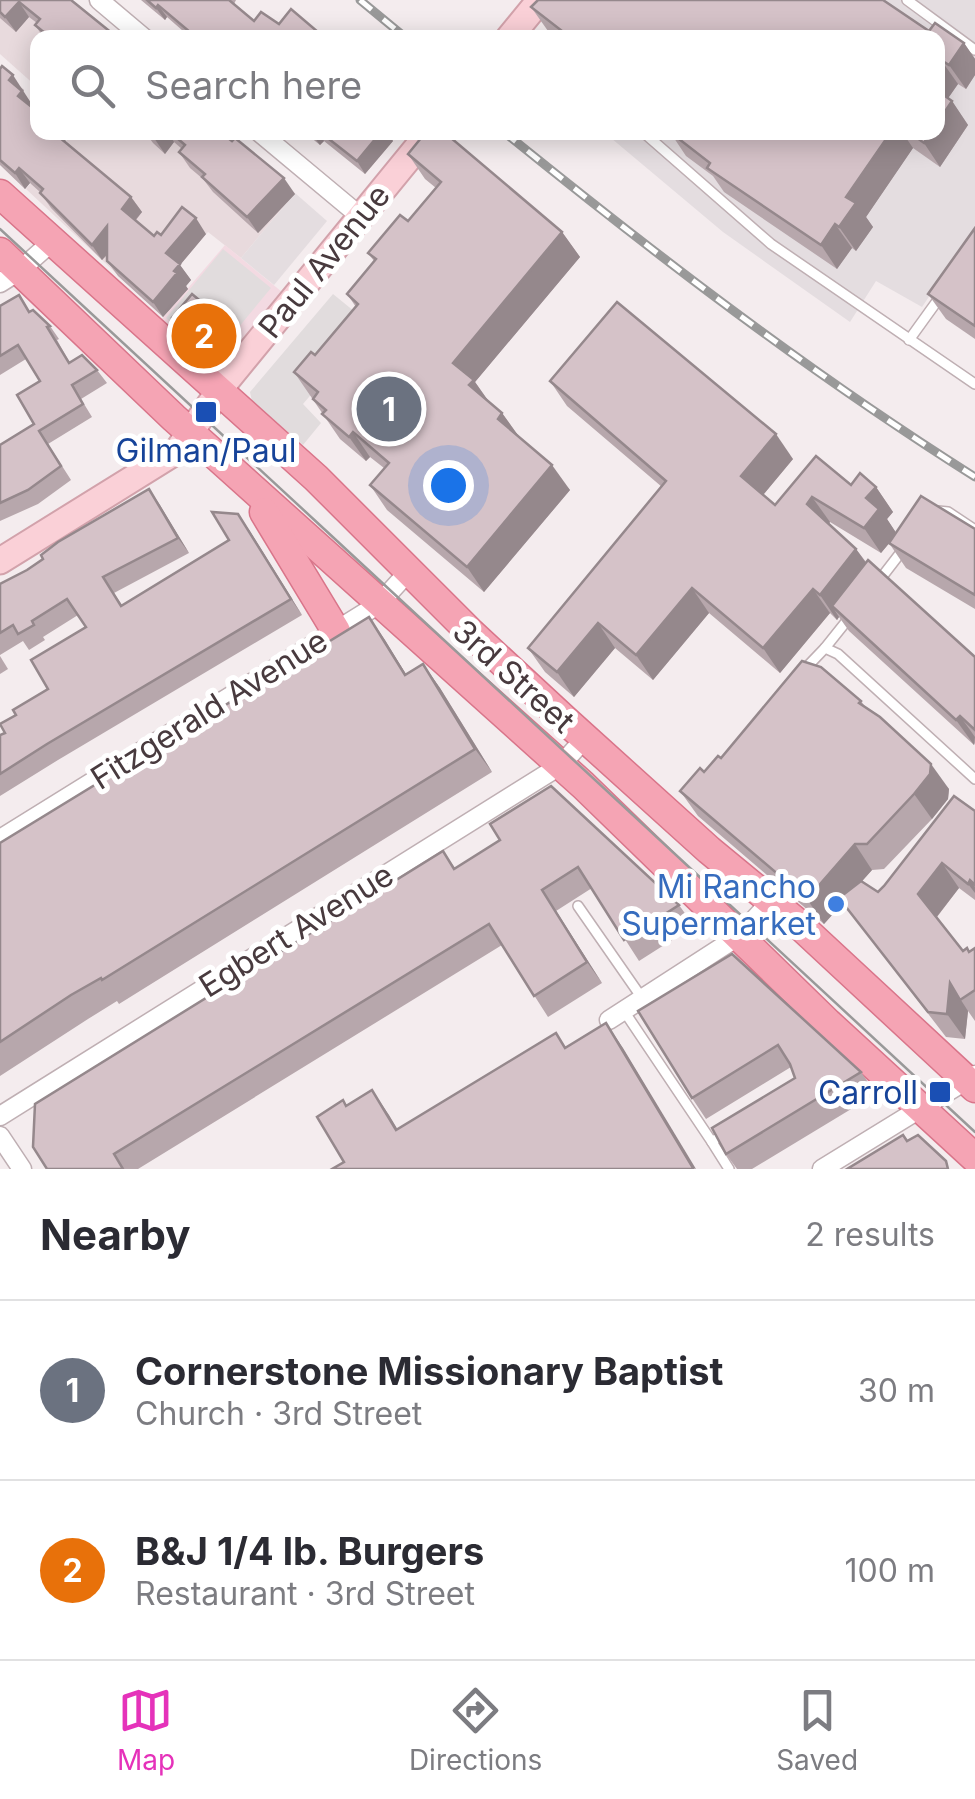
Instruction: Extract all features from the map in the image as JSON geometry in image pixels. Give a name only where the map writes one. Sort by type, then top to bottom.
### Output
[{"type":"main road","name":"Paul Avenue","points":[[0,561],[177,452],[219,390],[424,140]]},
{"type":"main road","name":"3rd Street","points":[[0,194],[316,478],[410,570],[519,662],[586,737],[680,811],[771,901],[972,1081]]},
{"type":"main road","name":"3rd Street","points":[[6,269],[378,604],[473,684],[975,1158]]},
{"type":"main road","points":[[248,485],[336,630]]},
{"type":"street","points":[[99,0],[135,30]]},
{"type":"street","points":[[269,140],[361,217]]},
{"type":"street","points":[[6,269],[54,240]]},
{"type":"street","name":"Fitzgerald Avenue","points":[[0,839],[378,604],[410,570]]},
{"type":"street","name":"Egbert Avenue","points":[[0,1116],[560,765],[586,737]]},
{"type":"street","points":[[616,1015],[739,936],[771,901]]},
{"type":"street","points":[[822,1169],[920,1107],[972,1081]]},
{"type":"street","points":[[0,1136],[22,1169]]},
{"type":"lane","points":[[907,0],[975,50]]},
{"type":"lane","points":[[652,140],[771,244],[975,384]]},
{"type":"lane","points":[[910,340],[942,294]]},
{"type":"lane","points":[[934,511],[948,512],[975,530]]},
{"type":"lane","points":[[874,587],[910,542]]},
{"type":"lane","points":[[793,682],[861,602]]},
{"type":"lane","points":[[825,648],[838,654],[975,778]]},
{"type":"lane","points":[[578,906],[642,998]]},
{"type":"lane","points":[[616,1015],[730,1169]]},
{"type":"lane","points":[[712,1142],[726,1133]]},
{"type":"shaded area","points":[[0,0],[87,30],[30,30],[30,81],[0,54]]},
{"type":"shaded area","points":[[579,0],[975,0],[975,229],[922,307],[876,281],[850,322],[723,232],[613,140],[945,140],[945,30],[554,30]]},
{"type":"shaded area","points":[[67,140],[231,140],[295,193],[241,258],[208,232],[148,303],[26,189]]},
{"type":"shaded area","points":[[295,193],[327,221],[274,285],[241,258]]},
{"type":"shaded area","points":[[225,245],[282,292],[220,366],[211,369],[158,323]]},
{"type":"shaded area","points":[[223,249],[271,288],[233,334],[205,310],[185,335],[166,318]]},
{"type":"shaded area","points":[[333,294],[360,316],[338,363],[303,404],[321,423],[303,445],[252,401],[250,392]]},
{"type":"building","points":[[0,0],[71,0],[108,30],[41,30],[35,25],[40,19],[19,2],[5,17],[0,12]]},
{"type":"building","points":[[147,0],[229,0],[254,21],[261,12],[279,24],[291,9],[316,30],[188,30],[158,5],[156,8]]},
{"type":"building","points":[[538,0],[883,0],[928,30],[561,30],[531,7]]},
{"type":"building","points":[[935,23],[964,43],[949,65],[945,62],[945,30],[930,30]]},
{"type":"building","points":[[2,66],[13,75],[9,80],[22,91],[18,96],[30,106],[30,140],[63,140],[131,197],[122,209],[154,236],[157,232],[161,235],[182,207],[196,218],[166,253],[180,264],[153,302],[107,261],[107,226],[92,245],[40,193],[43,189],[19,168],[15,173],[0,160]]},
{"type":"building","points":[[179,140],[237,140],[284,178],[247,217],[179,152],[185,145]]},
{"type":"building","points":[[330,140],[374,140],[357,161]]},
{"type":"building","points":[[419,140],[453,140],[562,232],[453,363],[474,380],[469,385],[502,413],[498,419],[552,465],[467,567],[370,485],[389,463],[353,432],[349,437],[322,414],[326,410],[313,399],[318,392],[294,372],[311,352],[315,355],[358,304],[347,294],[376,259],[368,253],[400,215],[408,221],[441,182],[408,154]]},
{"type":"building","points":[[680,140],[885,140],[846,197],[856,203],[821,245],[707,168],[710,163]]},
{"type":"building","points":[[975,228],[975,326],[928,294]]},
{"type":"building","points":[[192,294],[217,315],[196,340],[172,318]]},
{"type":"building","points":[[19,295],[29,312],[33,310],[50,326],[47,327],[69,363],[82,355],[97,370],[72,385],[83,404],[39,431],[61,466],[28,490],[0,503],[0,445],[34,424],[17,395],[40,381],[18,345],[0,356],[0,306]]},
{"type":"building","points":[[617,302],[776,434],[741,476],[775,505],[816,456],[851,485],[860,473],[876,487],[866,498],[879,509],[864,528],[812,497],[807,504],[856,549],[820,595],[813,589],[763,648],[692,588],[636,655],[598,623],[557,672],[528,648],[666,481],[550,381]]},
{"type":"building","points":[[149,489],[178,538],[103,577],[121,606],[229,540],[212,512],[238,514],[291,599],[0,774],[0,735],[5,733],[0,724],[16,715],[13,710],[48,689],[31,660],[86,627],[67,599],[18,634],[13,625],[0,633],[0,584],[43,559],[41,555],[58,542]]},
{"type":"building","points":[[921,496],[975,529],[975,595],[889,543]]},
{"type":"building","points":[[868,560],[975,657],[975,730],[960,716],[956,720],[832,606]]},
{"type":"building","points":[[369,617],[405,675],[423,664],[475,749],[0,1042],[0,843]]},
{"type":"building","points":[[802,661],[821,667],[931,764],[930,774],[914,794],[867,844],[855,844],[807,899],[680,791],[700,768],[704,772],[718,756],[721,758]]},
{"type":"building","points":[[551,786],[679,905],[624,940],[578,867],[542,890],[587,962],[534,996],[489,924],[114,1154],[123,1169],[47,1169],[33,1147],[35,1104],[443,851],[454,869],[500,840],[490,824]]},
{"type":"building","points":[[954,796],[975,811],[975,885],[970,880],[968,884],[942,863],[918,894],[963,951],[975,948],[975,990],[960,1000],[950,983],[947,1014],[928,1012],[839,898],[861,881],[878,892]]},
{"type":"building","points":[[732,954],[861,1072],[726,1154],[712,1128],[795,1078],[790,1064],[778,1045],[692,1098],[638,1011]]},
{"type":"building","points":[[606,1023],[692,1169],[332,1169],[344,1162],[317,1117],[343,1100],[346,1106],[372,1090],[396,1130],[556,1033],[565,1048]]},
{"type":"building","points":[[903,1135],[907,1141],[918,1135],[946,1161],[948,1169],[847,1169]]},
{"type":"tram line","points":[[0,229],[975,1132]]},
{"type":"railway","points":[[360,0],[396,30]]},
{"type":"railway","points":[[514,140],[735,312],[853,397],[975,477]]},
{"type":"place","name":"B&J 1/4 lb. Burgers","points":[[204,336]]},
{"type":"place","name":"Cornerstone Missionary Baptist","points":[[389,409]]},
{"type":"place","name":"Gilman/Paul","points":[[206,412]]},
{"type":"place","name":"Mi Rancho Supermarket","points":[[836,904]]},
{"type":"place","name":"Carroll","points":[[940,1092]]}]
